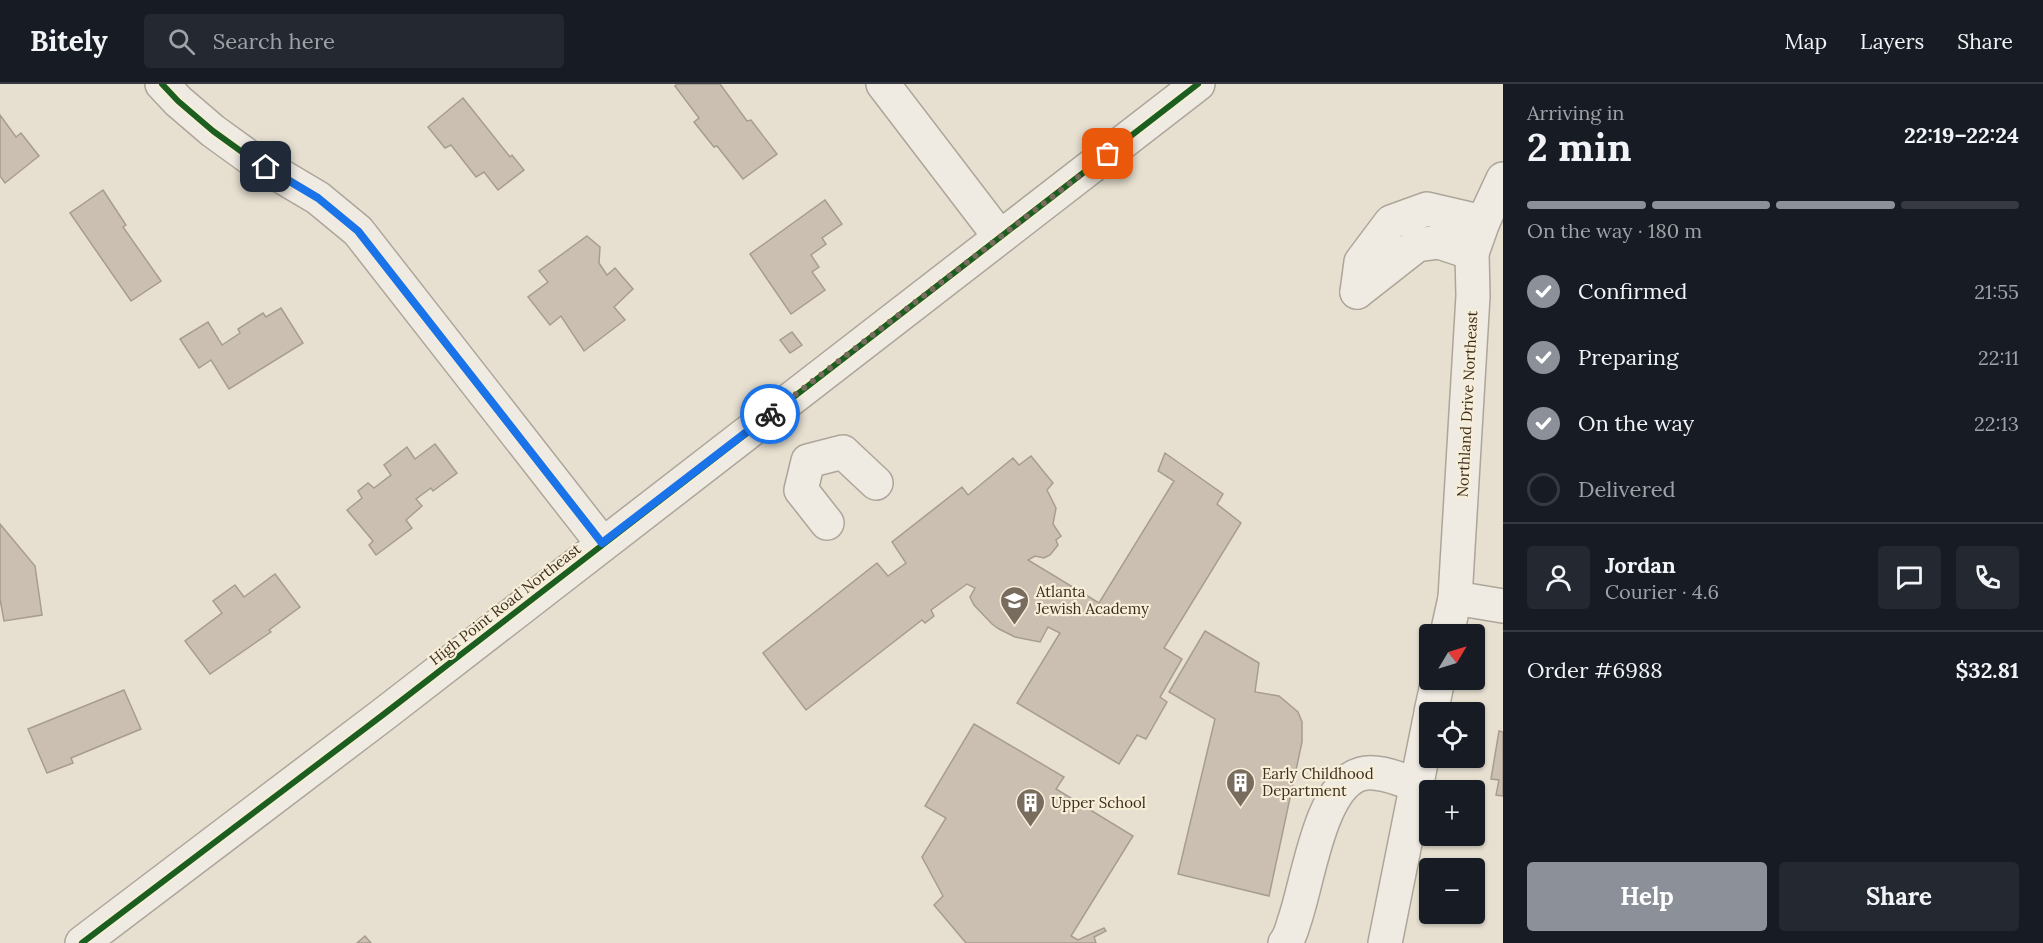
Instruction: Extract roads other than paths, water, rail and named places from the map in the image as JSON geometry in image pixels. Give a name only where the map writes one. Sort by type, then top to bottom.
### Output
[{"type":"street","points":[[162,84],[178,102],[213,131],[249,157],[318,198],[358,231],[602,543]]},
{"type":"street","points":[[883,84],[1000,237]]},
{"type":"street","name":"High Point Road Northeast","points":[[82,943],[384,714],[1197,84]]},
{"type":"street","name":"Northland Drive Northeast","points":[[1449,624],[1455,598],[1473,296],[1472,253],[1483,222],[1503,179]]},
{"type":"street","points":[[1472,253],[1439,242],[1417,245],[1358,292],[1361,262],[1391,222],[1427,209],[1483,222]]},
{"type":"street","points":[[827,523],[801,490],[808,461],[843,453],[876,483]]},
{"type":"street","points":[[1455,598],[1503,606]]},
{"type":"street","points":[[1385,943],[1419,768]]},
{"type":"street","points":[[1285,943],[1300,905],[1320,830],[1331,802],[1347,781],[1363,773],[1384,775],[1416,784]]},
{"type":"place","name":"Atlanta Jewish Academy","points":[[1015,626]]},
{"type":"place","name":"Early Childhood Department","points":[[1241,808]]},
{"type":"place","name":"Upper School","points":[[1030,828]]}]
